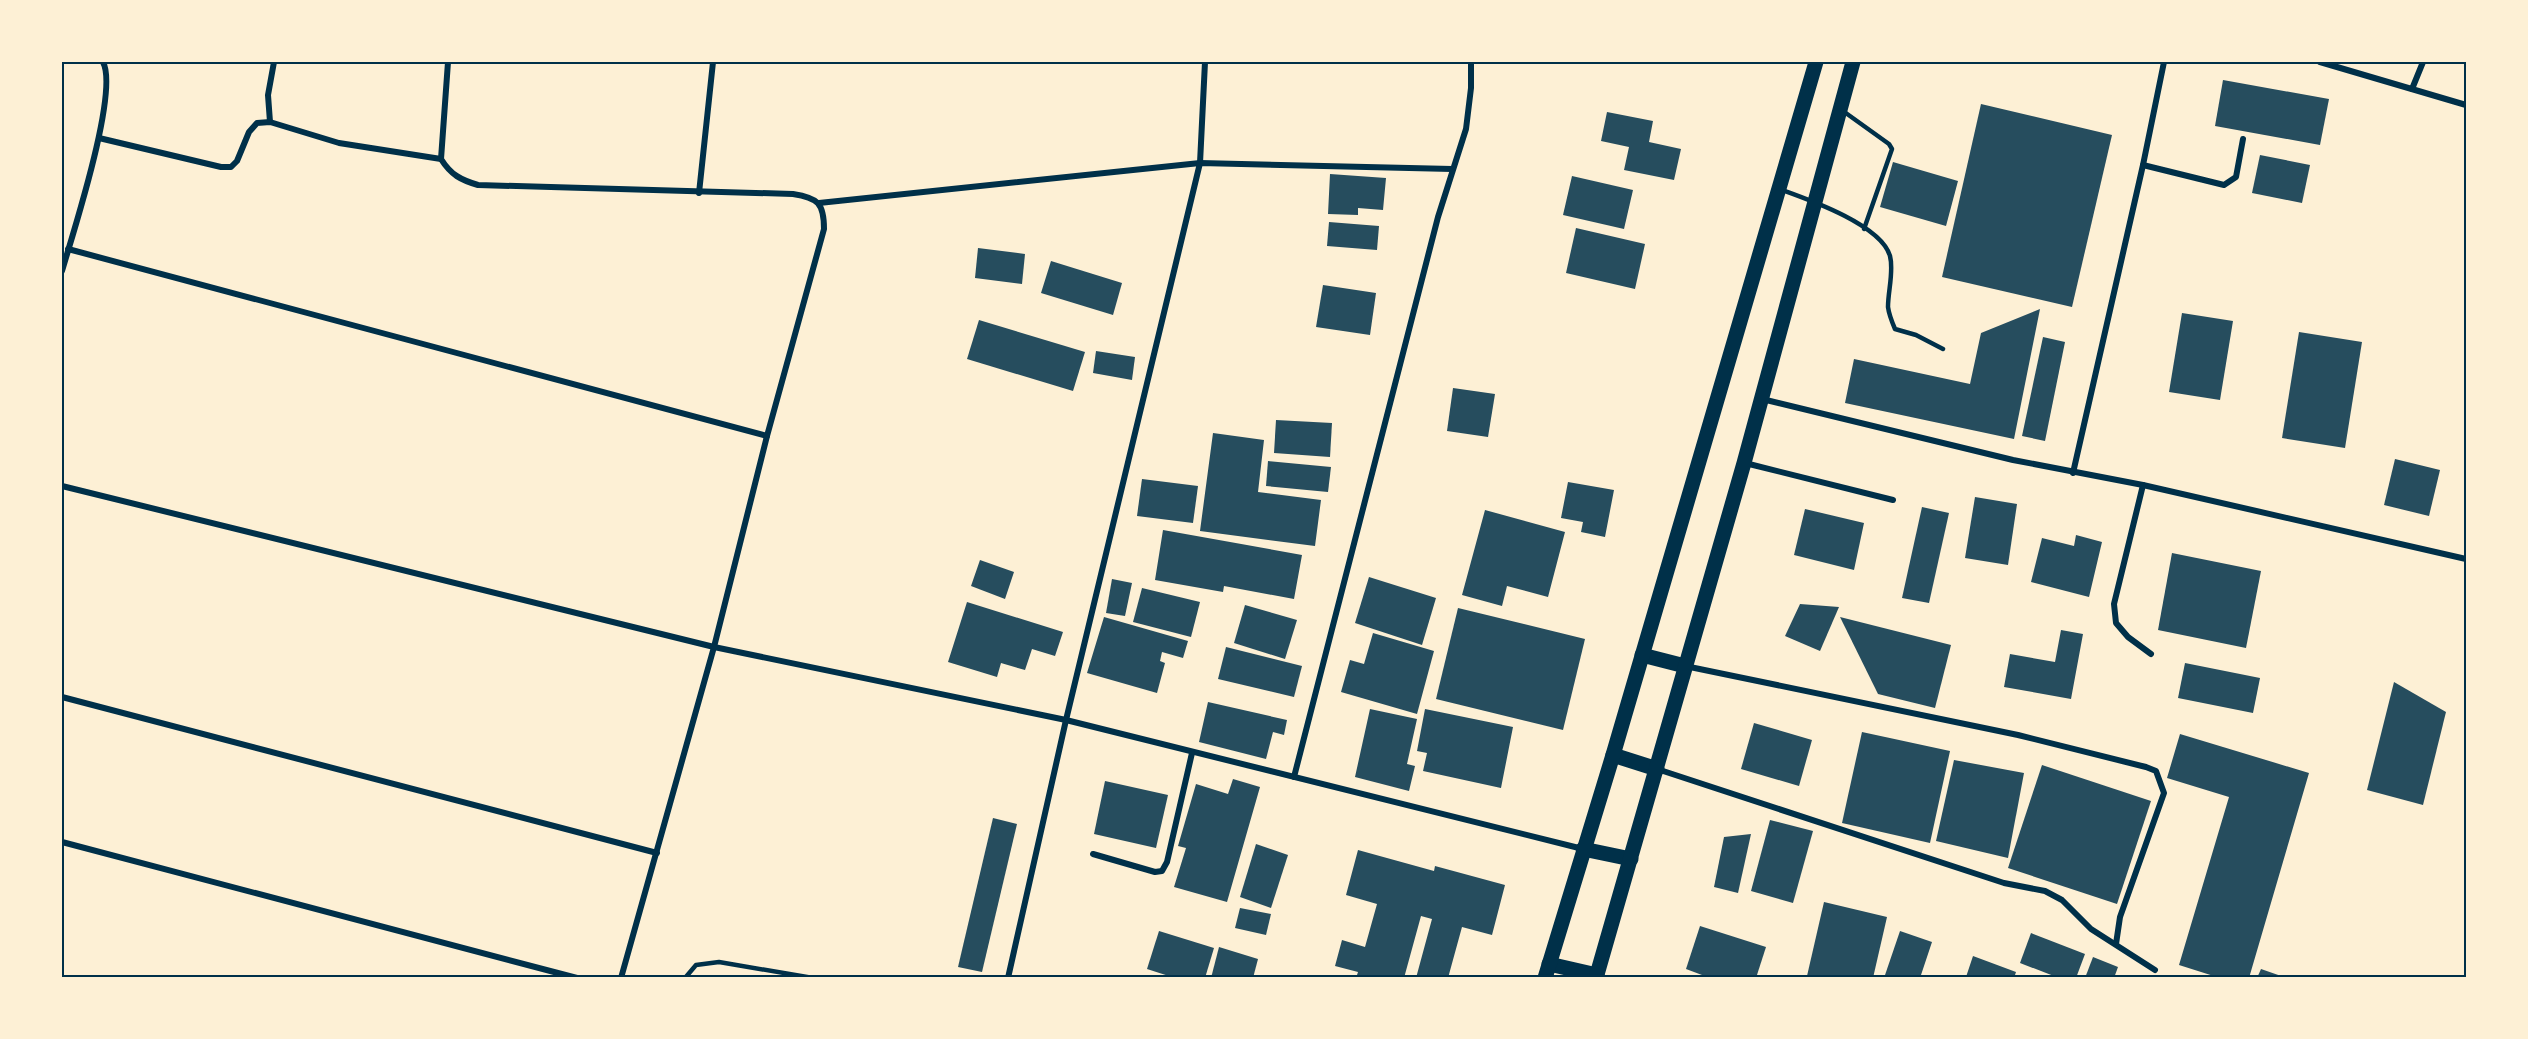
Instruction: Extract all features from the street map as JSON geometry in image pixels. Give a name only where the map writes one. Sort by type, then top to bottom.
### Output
[{"type":"main road","points":[[1816,62],[1613,755],[1547,971],[1600,977],[1630,859],[1762,399],[1853,62]]},
{"type":"main road","points":[[1642,655],[1685,666]]},
{"type":"main road","points":[[1613,755],[1657,769]]},
{"type":"main road","points":[[1583,849],[1630,859]]},
{"type":"street","points":[[62,271],[99,138],[108,76],[104,62]]},
{"type":"street","points":[[270,122],[268,95],[273,62]]},
{"type":"street","points":[[448,62],[441,159],[449,172],[462,180],[478,185],[793,194],[809,196],[819,203],[824,214],[824,229],[767,436],[714,647],[621,978]]},
{"type":"street","points":[[699,193],[713,62]]},
{"type":"street","points":[[1008,978],[1065,720],[1200,163],[1205,62]]},
{"type":"street","points":[[1294,777],[1435,228],[1466,129],[1471,88],[1471,62]]},
{"type":"street","points":[[2073,473],[2164,62]]},
{"type":"street","points":[[2320,62],[2466,105]]},
{"type":"street","points":[[2412,89],[2423,62]]},
{"type":"street","points":[[99,138],[220,167],[231,167],[237,160],[249,132],[257,123],[270,122],[339,143],[441,159]]},
{"type":"street","points":[[2143,165],[2224,185],[2236,177],[2243,139]]},
{"type":"street","points":[[819,203],[1200,163],[1452,169]]},
{"type":"street","points":[[68,249],[767,436]]},
{"type":"street","points":[[1762,399],[2073,473],[2143,485],[2466,559]]},
{"type":"street","points":[[1744,463],[1893,500]]},
{"type":"street","points":[[2143,485],[2114,604],[2116,623],[2128,637],[2151,654]]},
{"type":"street","points":[[62,486],[714,647],[1065,720],[1583,849]]},
{"type":"street","points":[[1685,666],[2018,735],[2156,771],[2164,793],[2120,917],[2116,944]]},
{"type":"street","points":[[62,697],[657,853]]},
{"type":"street","points":[[1093,854],[1155,872],[1162,871],[1167,862],[1192,753]]},
{"type":"street","points":[[1657,769],[2004,884],[2045,891],[2062,900],[2091,929],[2155,970]]},
{"type":"street","points":[[62,842],[577,978]]},
{"type":"lane","points":[[1840,109],[1890,144],[1892,149],[1864,229]]},
{"type":"lane","points":[[1779,190],[1815,201],[1848,217],[1884,244],[1890,258],[1888,310],[1895,329],[1916,335],[1943,349]]},
{"type":"lane","points":[[685,978],[696,965],[719,962],[813,978]]},
{"type":"building","points":[[2223,80],[2329,99],[2320,145],[2215,126]]},
{"type":"building","points":[[1981,104],[2112,135],[2072,307],[1942,277]]},
{"type":"building","points":[[1607,112],[1653,121],[1649,142],[1681,149],[1674,180],[1624,170],[1629,147],[1601,141]]},
{"type":"building","points":[[2260,155],[2310,165],[2302,203],[2252,193]]},
{"type":"building","points":[[1893,162],[1958,181],[1946,226],[1880,207]]},
{"type":"building","points":[[1330,174],[1386,178],[1383,210],[1358,208],[1358,215],[1328,214]]},
{"type":"building","points":[[1572,176],[1633,190],[1624,229],[1563,215]]},
{"type":"building","points":[[1329,222],[1379,226],[1377,250],[1327,246]]},
{"type":"building","points":[[1576,228],[1645,244],[1635,289],[1566,273]]},
{"type":"building","points":[[978,248],[1025,254],[1022,284],[975,278]]},
{"type":"building","points":[[1051,261],[1122,283],[1113,315],[1041,293]]},
{"type":"building","points":[[1323,285],[1376,293],[1370,335],[1316,327]]},
{"type":"building","points":[[2040,309],[2014,439],[1845,403],[1854,359],[1970,384],[1981,333]]},
{"type":"building","points":[[2182,313],[2233,321],[2220,400],[2169,392]]},
{"type":"building","points":[[979,320],[1085,352],[1073,391],[967,359]]},
{"type":"building","points":[[2299,332],[2362,342],[2345,448],[2282,438]]},
{"type":"building","points":[[2043,337],[2065,342],[2045,441],[2022,436]]},
{"type":"building","points":[[1096,351],[1135,357],[1132,380],[1093,373]]},
{"type":"building","points":[[1453,388],[1495,394],[1488,437],[1447,431]]},
{"type":"building","points":[[1276,420],[1332,423],[1330,457],[1274,453]]},
{"type":"building","points":[[1213,433],[1264,440],[1258,492],[1321,500],[1315,546],[1200,531]]},
{"type":"building","points":[[2395,459],[2440,470],[2429,516],[2384,505]]},
{"type":"building","points":[[1268,461],[1331,467],[1328,492],[1266,486]]},
{"type":"building","points":[[1142,479],[1198,486],[1193,523],[1137,516]]},
{"type":"building","points":[[1568,482],[1614,490],[1605,537],[1581,532],[1583,522],[1561,518]]},
{"type":"building","points":[[1975,497],[2017,504],[2008,565],[1965,558]]},
{"type":"building","points":[[1922,507],[1949,513],[1929,603],[1902,598]]},
{"type":"building","points":[[1805,509],[1864,523],[1854,570],[1794,555]]},
{"type":"building","points":[[1485,510],[1565,532],[1548,597],[1507,586],[1502,606],[1462,595]]},
{"type":"building","points":[[1163,530],[1302,555],[1294,599],[1224,586],[1223,592],[1155,580]]},
{"type":"building","points":[[2076,535],[2102,542],[2089,597],[2031,582],[2042,538],[2074,546]]},
{"type":"building","points":[[2172,553],[2261,571],[2246,648],[2158,630]]},
{"type":"building","points":[[980,560],[1014,572],[1005,599],[971,586]]},
{"type":"building","points":[[1369,577],[1436,598],[1422,645],[1355,623]]},
{"type":"building","points":[[1112,579],[1132,583],[1125,616],[1106,613]]},
{"type":"building","points":[[1142,588],[1200,602],[1191,637],[1133,622]]},
{"type":"building","points":[[967,602],[1063,632],[1055,656],[1032,649],[1025,670],[1001,663],[997,677],[948,662]]},
{"type":"building","points":[[1800,604],[1839,607],[1820,651],[1785,636]]},
{"type":"building","points":[[1245,605],[1297,620],[1285,659],[1234,643]]},
{"type":"building","points":[[1458,608],[1585,639],[1563,730],[1436,699]]},
{"type":"building","points":[[1104,617],[1188,641],[1183,658],[1162,652],[1160,661],[1165,663],[1157,693],[1087,673]]},
{"type":"building","points":[[1840,617],[1951,645],[1935,708],[1878,694]]},
{"type":"building","points":[[2061,630],[2083,634],[2071,699],[2004,687],[2010,654],[2055,662]]},
{"type":"building","points":[[1373,633],[1434,651],[1417,714],[1341,692],[1350,660],[1364,664]]},
{"type":"building","points":[[1226,647],[1302,666],[1294,697],[1218,679]]},
{"type":"building","points":[[2185,663],[2260,678],[2253,713],[2178,698]]},
{"type":"building","points":[[2394,682],[2446,712],[2423,805],[2367,790]]},
{"type":"building","points":[[1208,702],[1287,720],[1284,735],[1273,732],[1266,759],[1199,742]]},
{"type":"building","points":[[1370,709],[1417,719],[1407,764],[1415,766],[1409,791],[1355,777]]},
{"type":"building","points":[[1425,709],[1513,727],[1501,788],[1423,771],[1427,753],[1417,751]]},
{"type":"building","points":[[1754,723],[1812,740],[1799,786],[1741,769]]},
{"type":"building","points":[[1862,732],[1950,751],[1930,843],[1842,823]]},
{"type":"building","points":[[2180,734],[2309,773],[2249,978],[2220,978],[2179,965],[2229,797],[2167,778]]},
{"type":"building","points":[[1954,760],[2024,773],[2008,858],[1936,841]]},
{"type":"building","points":[[2042,765],[2151,801],[2117,904],[2008,868]]},
{"type":"building","points":[[1233,779],[1260,787],[1227,902],[1174,887],[1186,848],[1178,846],[1196,784],[1228,794]]},
{"type":"building","points":[[1105,781],[1168,795],[1156,848],[1094,834]]},
{"type":"building","points":[[993,818],[1017,824],[982,972],[958,967]]},
{"type":"building","points":[[1770,820],[1813,831],[1793,903],[1751,891]]},
{"type":"building","points":[[1751,834],[1738,893],[1714,887],[1724,837]]},
{"type":"building","points":[[1256,844],[1288,855],[1271,908],[1240,897]]},
{"type":"building","points":[[1358,850],[1434,871],[1435,866],[1505,885],[1492,935],[1462,927],[1448,978],[1416,978],[1432,919],[1421,916],[1404,978],[1356,978],[1358,972],[1335,966],[1342,940],[1365,947],[1377,904],[1346,895]]},
{"type":"building","points":[[1824,902],[1887,917],[1873,978],[1807,976]]},
{"type":"building","points":[[1240,908],[1271,914],[1266,935],[1235,928]]},
{"type":"building","points":[[1700,926],[1766,947],[1756,978],[1710,978],[1686,969]]},
{"type":"building","points":[[1159,931],[1214,948],[1205,978],[1175,978],[1147,969]]},
{"type":"building","points":[[1900,931],[1932,942],[1920,978],[1884,978]]},
{"type":"building","points":[[2031,933],[2085,954],[2076,978],[2059,978],[2020,963]]},
{"type":"building","points":[[1219,947],[1258,959],[1253,978],[1211,978]]},
{"type":"building","points":[[1973,956],[2016,972],[2014,978],[1966,977]]},
{"type":"building","points":[[2093,957],[2118,967],[2114,978],[2085,978]]},
{"type":"building","points":[[2261,969],[2284,977],[2284,978],[2257,978]]}]
